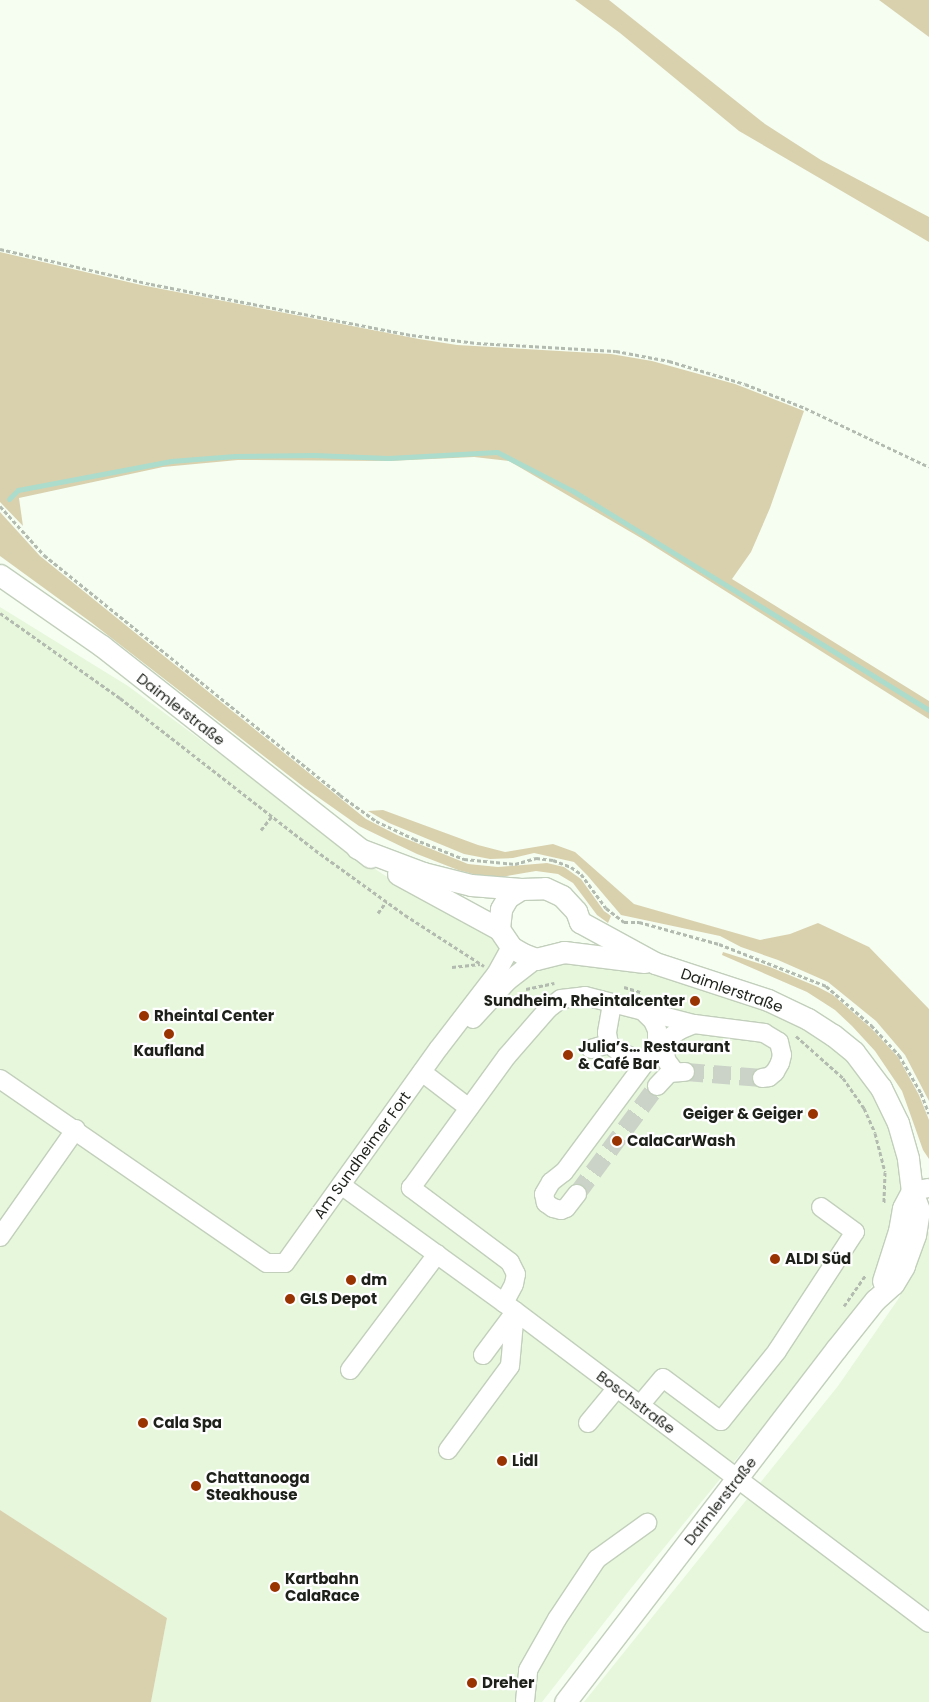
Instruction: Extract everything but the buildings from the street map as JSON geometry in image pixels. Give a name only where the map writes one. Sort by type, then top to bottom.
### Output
[{"type":"main road","name":"Daimlerstraße","points":[[0,575],[102,646],[378,863],[498,929],[511,947],[536,959],[564,952],[655,963]]},
{"type":"main road","name":"Daimlerstraße","points":[[358,848],[423,873],[471,885],[521,889],[545,888],[562,896],[576,911],[580,922],[655,963],[768,1000],[808,1019],[833,1035],[854,1052],[881,1088],[898,1123],[908,1159],[923,1193],[903,1208],[894,1249],[875,1300],[565,1702]]},
{"type":"main road","points":[[498,929],[504,903],[508,897],[521,889]]},
{"type":"main road","points":[[564,952],[576,938],[580,922]]},
{"type":"street","name":"Am Sundheimer Fort","points":[[76,1129],[267,1263],[285,1263],[439,1048],[496,974],[511,947]]},
{"type":"street","name":"Am Sundheimer Fort","points":[[439,1048],[468,1024],[508,981],[536,959]]},
{"type":"street","points":[[448,1450],[510,1366],[509,1307],[516,1274],[510,1262],[411,1188],[534,1023],[561,999],[585,996],[694,1024],[764,1033],[773,1037],[782,1048],[780,1064],[769,1077],[762,1078]]},
{"type":"street","points":[[612,1004],[608,1032],[609,1044],[618,1051],[634,1058],[646,1060]]},
{"type":"street","points":[[577,1194],[566,1208],[561,1210],[552,1208],[546,1203],[544,1194],[551,1182],[564,1172],[646,1060],[657,1042],[657,1030],[653,1021],[644,1012]]},
{"type":"street","points":[[657,1086],[664,1077],[680,1072],[666,1060],[665,1049],[670,1037],[694,1024]]},
{"type":"street","points":[[591,1049],[609,1044]]},
{"type":"street","points":[[422,1072],[470,1108]]},
{"type":"street","points":[[0,1079],[76,1129],[0,1237]]},
{"type":"street","name":"Boschstraße","points":[[341,1185],[509,1307],[929,1624]]},
{"type":"street","points":[[640,1405],[663,1378],[722,1421],[777,1351],[855,1232],[821,1207]]},
{"type":"street","points":[[350,1370],[437,1254]]},
{"type":"street","points":[[483,1355],[509,1307]]},
{"type":"street","points":[[588,1422],[617,1388]]},
{"type":"street","points":[[525,1701],[528,1670],[557,1619],[597,1559],[647,1523]]},
{"type":"path","points":[[0,249],[150,284],[412,335],[477,343],[616,351],[668,361],[745,384],[805,408],[929,467]]},
{"type":"path","points":[[0,506],[44,555],[340,795],[376,821],[464,859],[515,864],[536,858],[553,860],[571,867],[580,874],[614,916]]},
{"type":"path","points":[[0,613],[120,698],[386,902],[480,964],[452,967]]},
{"type":"path","points":[[261,830],[272,816]]},
{"type":"path","points":[[378,913],[386,902]]},
{"type":"shaded area","points":[[575,0],[609,0],[765,124],[821,160],[929,217],[929,242],[739,131],[620,33]]},
{"type":"shaded area","points":[[879,0],[929,0],[929,37]]},
{"type":"shaded area","points":[[0,252],[141,285],[419,339],[457,345],[611,354],[652,361],[735,384],[804,411],[770,508],[751,552],[732,579],[929,701],[929,719],[641,538],[509,461],[474,457],[389,461],[238,460],[163,467],[19,498],[23,526],[0,502]]},
{"type":"shaded area","points":[[0,512],[40,556],[366,819],[397,835],[468,864],[498,867],[547,863],[564,867],[581,879],[604,911],[611,916],[608,923],[597,915],[573,883],[558,874],[536,871],[501,877],[477,875],[458,870],[417,854],[359,826],[305,788],[92,623],[0,556]]},
{"type":"shaded area","points":[[0,607],[128,686],[378,871],[406,889],[527,946],[571,959],[719,986],[854,1052],[908,1159],[895,1249],[854,1315],[632,1587],[542,1702],[151,1702],[167,1618],[0,1510]]},
{"type":"shaded area","points":[[383,810],[478,845],[505,852],[553,844],[575,852],[634,904],[760,940],[790,934],[818,923],[869,947],[929,1009],[929,1101],[905,1055],[876,1021],[828,982],[778,960],[741,947],[720,936],[621,915],[574,862],[534,853],[513,858],[490,859],[464,854],[389,823],[368,811]]},
{"type":"shaded area","points":[[723,952],[770,967],[818,987],[833,995],[871,1028],[898,1057],[919,1095],[929,1120],[929,1159],[923,1150],[902,1091],[875,1051],[852,1026],[835,1010],[807,992],[722,955]]},
{"type":"shaded area","points":[[929,1230],[929,1702],[584,1702],[838,1386],[899,1298]]},
{"type":"shaded area","points":[[0,1510],[167,1618],[151,1702],[0,1702]]},
{"type":"waterway","points":[[9,499],[18,490],[171,461],[235,456],[314,455],[388,458],[497,452],[573,491],[929,710]]},
{"type":"tunnel","points":[[686,1072],[762,1078]]},
{"type":"tunnel","points":[[577,1194],[657,1086]]},
{"type":"place","name":"Sundheim, Rheintalcenter","points":[[695,1001]]},
{"type":"place","name":"Rheintal Center","points":[[144,1016]]},
{"type":"place","name":"Kaufland","points":[[169,1034]]},
{"type":"place","name":"Julia’s… Restaurant & Café Bar","points":[[568,1055]]},
{"type":"place","name":"Geiger & Geiger","points":[[813,1114]]},
{"type":"place","name":"CalaCarWash","points":[[617,1141]]},
{"type":"place","name":"ALDI Süd","points":[[775,1259]]},
{"type":"place","name":"dm","points":[[351,1280]]},
{"type":"place","name":"GLS Depot","points":[[290,1299]]},
{"type":"place","name":"Cala Spa","points":[[143,1423]]},
{"type":"place","name":"Lidl","points":[[502,1461]]},
{"type":"place","name":"Chattanooga Steakhouse","points":[[196,1486]]},
{"type":"place","name":"Kartbahn CalaRace","points":[[275,1587]]},
{"type":"place","name":"Dreher","points":[[472,1683]]}]
